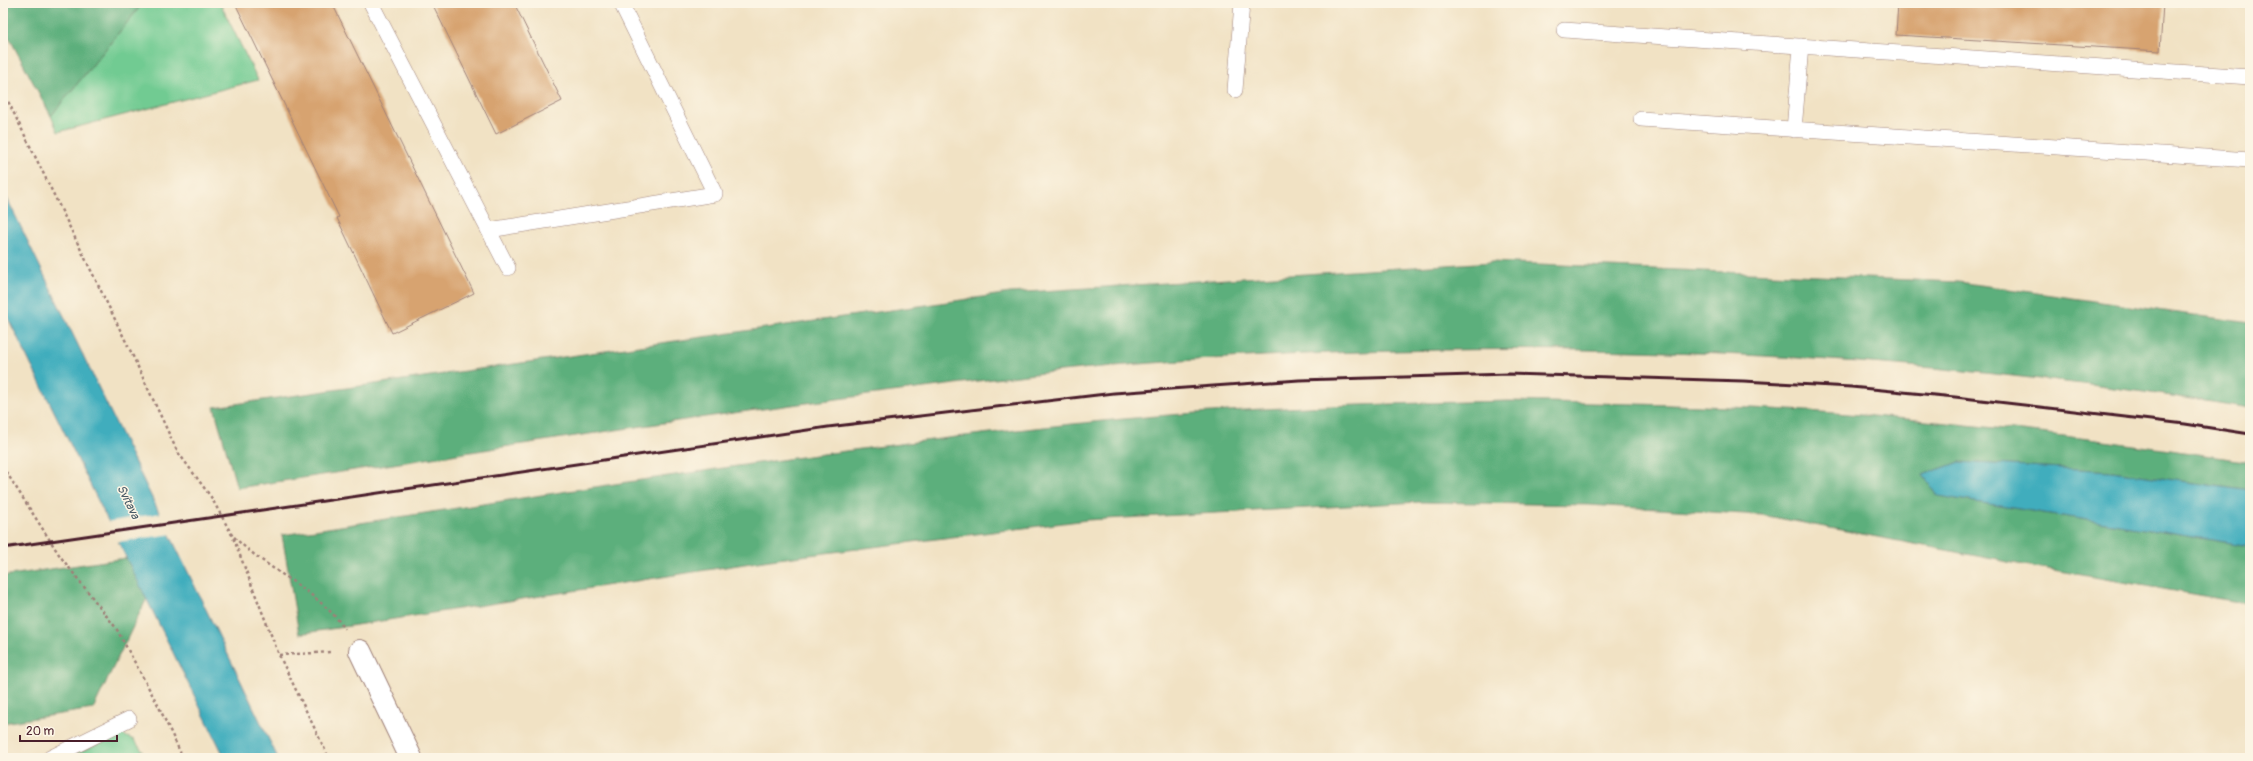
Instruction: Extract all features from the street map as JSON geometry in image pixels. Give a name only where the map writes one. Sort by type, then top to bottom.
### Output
[{"type":"street","points":[[360,651],[410,758]]},
{"type":"lane","points":[[371,3],[508,268]]},
{"type":"lane","points":[[488,230],[715,194],[622,3]]},
{"type":"lane","points":[[1235,90],[1242,3]]},
{"type":"lane","points":[[1564,30],[2250,77]]},
{"type":"lane","points":[[1794,130],[1801,46]]},
{"type":"lane","points":[[1641,119],[2250,160]]},
{"type":"lane","points":[[50,758],[129,719]]},
{"type":"path","points":[[3,91],[127,345],[176,451],[211,497],[232,536],[279,655],[329,758]]},
{"type":"path","points":[[3,467],[60,556],[116,628],[183,758]]},
{"type":"path","points":[[232,536],[250,553],[303,589],[334,613],[360,651]]},
{"type":"path","points":[[279,655],[360,651]]},
{"type":"green space","points":[[3,3],[143,3],[51,116],[3,26]]},
{"type":"green space","points":[[143,3],[220,3],[258,80],[58,132],[51,116]]},
{"type":"green space","points":[[1492,262],[1959,282],[2250,323],[2250,408],[2109,387],[1968,371],[1826,360],[1684,352],[1541,350],[1399,351],[1256,356],[1058,371],[810,403],[564,438],[237,488],[214,407],[1010,293]]},
{"type":"green space","points":[[1509,401],[1722,407],[1849,414],[2050,434],[2250,462],[2250,491],[2112,471],[1959,462],[1923,475],[1938,496],[2250,546],[2250,604],[2024,565],[1762,515],[1588,505],[1420,502],[1087,520],[770,560],[299,634],[282,535],[800,457],[1008,431],[1112,420],[1261,409]]},
{"type":"green space","points":[[126,558],[147,598],[93,709],[3,723],[3,576]]},
{"type":"green space","points":[[121,734],[134,740],[148,758],[66,758]]},
{"type":"water","name":"Svitava","points":[[3,190],[278,758],[225,758],[3,308]]},
{"type":"water","points":[[1959,462],[2112,471],[2250,491],[2250,546],[1938,496],[1923,475]]},
{"type":"pier","points":[[162,513],[172,534],[117,542],[106,522]]},
{"type":"building","points":[[235,3],[332,3],[474,293],[392,333],[337,218],[339,217]]},
{"type":"building","points":[[432,3],[514,3],[562,101],[496,134]]},
{"type":"building","points":[[1898,3],[2163,3],[2160,51],[1896,35]]},
{"type":"railway","points":[[3,548],[828,427],[1114,393],[1299,380],[1509,374],[1743,381],[1851,387],[1955,397],[2185,424],[2250,434]]}]
